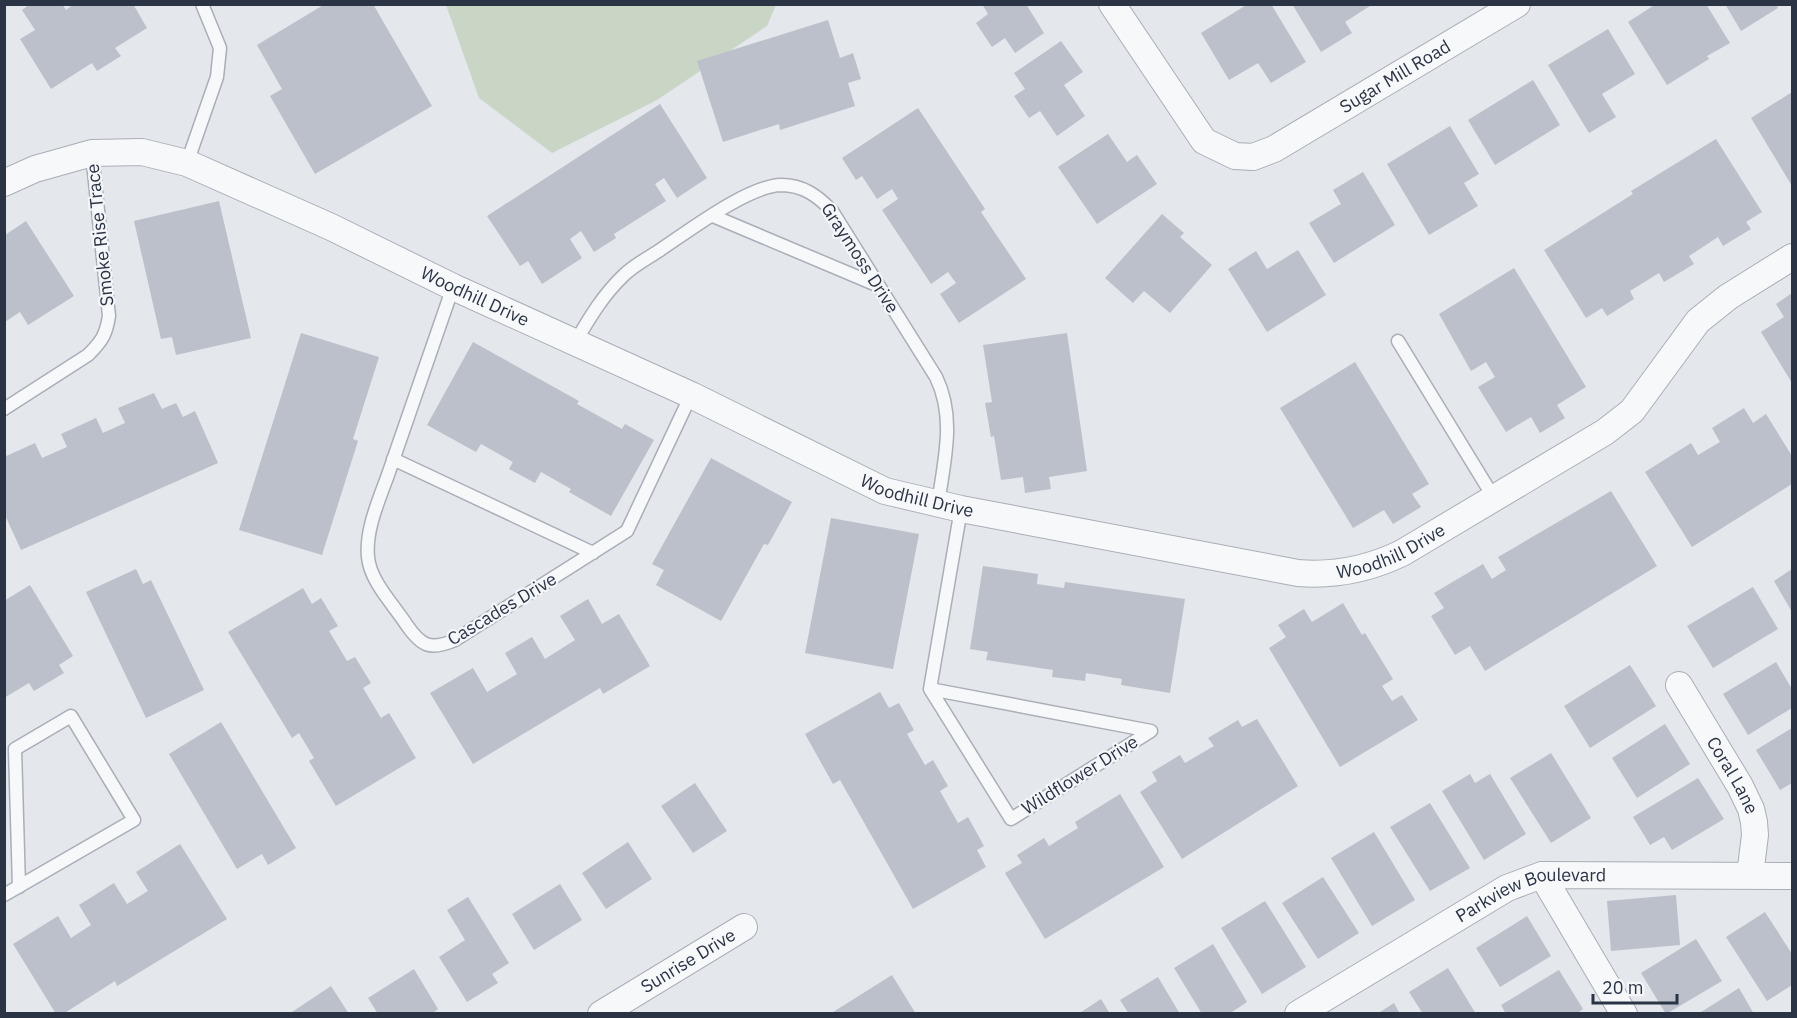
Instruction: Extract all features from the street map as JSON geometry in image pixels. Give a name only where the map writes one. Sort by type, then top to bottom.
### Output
[{"type":"street","name":"Sugar Mill Road","points":[[1112,4],[1204,141],[1234,156],[1253,157],[1274,149],[1517,4]]},
{"type":"street","name":"Woodhill Drive","points":[[4,183],[35,169],[92,153],[142,152],[187,163],[331,226],[453,287],[691,395],[885,490],[949,506],[1298,573],[1316,574],[1363,568],[1402,553],[1605,432],[1626,417],[1644,396],[1698,321],[1728,297],[1792,257]]},
{"type":"street","name":"Coral Lane","points":[[1679,685],[1740,786],[1750,809],[1755,835],[1750,876]]},
{"type":"street","name":"Parkview Boulevard","points":[[1298,1014],[1508,888],[1542,875],[1792,876]]},
{"type":"street","points":[[1542,875],[1624,1014]]},
{"type":"street","name":"Sunrise Drive","points":[[601,1014],[744,927]]},
{"type":"lane","points":[[187,163],[218,77],[220,48],[202,4]]},
{"type":"lane","name":"Smoke Rise Trace","points":[[4,409],[88,355],[100,344],[107,332],[109,316],[92,153]]},
{"type":"lane","name":"Graymoss Drive","points":[[576,342],[598,303],[625,274],[713,216],[759,190],[780,185],[801,188],[819,197],[832,211],[944,393],[948,417],[949,506]]},
{"type":"lane","points":[[713,216],[879,286]]},
{"type":"lane","name":"Cascades Drive","points":[[453,287],[372,523],[368,556],[371,572],[413,635],[426,644],[439,647],[455,640],[627,531],[691,395]]},
{"type":"lane","points":[[1398,341],[1494,498]]},
{"type":"lane","points":[[393,459],[593,553]]},
{"type":"lane","points":[[930,689],[949,506]]},
{"type":"lane","name":"Wildflower Drive","points":[[930,689],[988,700],[1151,731],[1011,819],[930,689]]},
{"type":"lane","points":[[4,896],[134,820],[70,716],[15,749],[19,887]]},
{"type":"green space","points":[[446,5],[776,5],[767,26],[657,100],[552,153],[479,98]]},
{"type":"building","points":[[30,4],[62,4],[66,10],[74,4],[133,4],[147,28],[115,48],[121,56],[97,71],[92,63],[51,89],[20,39],[35,30],[22,10]]},
{"type":"building","points":[[325,4],[373,4],[432,106],[315,174],[270,96],[282,89],[257,45]]},
{"type":"building","points":[[982,4],[1026,4],[1044,33],[1015,53],[1005,38],[992,47],[976,23],[988,14]]},
{"type":"building","points":[[1248,4],[1271,4],[1306,62],[1271,83],[1258,63],[1229,80],[1201,33]]},
{"type":"building","points":[[1292,4],[1373,4],[1345,22],[1352,33],[1321,52]]},
{"type":"building","points":[[1656,4],[1706,4],[1730,43],[1707,56],[1709,59],[1667,85],[1628,22]]},
{"type":"building","points":[[1725,4],[1776,4],[1778,8],[1741,31]]},
{"type":"building","points":[[828,20],[840,58],[853,53],[861,79],[848,83],[855,106],[780,130],[779,124],[723,142],[697,61]]},
{"type":"building","points":[[1608,29],[1635,74],[1602,94],[1616,117],[1589,133],[1548,65]]},
{"type":"building","points":[[1061,41],[1083,72],[1064,85],[1085,116],[1057,136],[1040,111],[1029,118],[1014,96],[1025,89],[1014,73]]},
{"type":"building","points":[[1533,80],[1560,125],[1495,165],[1468,120]]},
{"type":"building","points":[[1792,92],[1792,186],[1751,118]]},
{"type":"building","points":[[660,104],[707,178],[677,198],[664,178],[655,184],[666,201],[614,234],[616,238],[594,252],[581,231],[570,239],[582,258],[542,284],[528,261],[520,266],[487,216]]},
{"type":"building","points":[[918,108],[985,209],[981,212],[1026,279],[959,323],[940,294],[956,283],[948,272],[931,284],[882,210],[898,199],[892,189],[877,199],[862,176],[856,180],[842,158]]},
{"type":"building","points":[[1450,126],[1479,174],[1464,183],[1478,206],[1429,235],[1387,164]]},
{"type":"building","points":[[1108,134],[1127,162],[1137,155],[1157,184],[1097,224],[1058,167]]},
{"type":"building","points":[[1716,139],[1762,212],[1746,222],[1751,229],[1723,246],[1718,237],[1689,256],[1694,264],[1664,282],[1659,273],[1630,291],[1634,299],[1607,316],[1602,308],[1586,318],[1544,250],[1633,194],[1631,191]]},
{"type":"building","points":[[1363,172],[1395,225],[1334,263],[1309,223],[1341,204],[1333,190]]},
{"type":"building","points":[[219,201],[251,338],[176,355],[172,337],[161,339],[134,221]]},
{"type":"building","points":[[1162,214],[1184,233],[1180,237],[1212,265],[1170,313],[1144,291],[1133,303],[1105,278]]},
{"type":"building","points":[[26,221],[74,296],[28,325],[20,312],[5,322],[5,235]]},
{"type":"building","points":[[1298,250],[1326,295],[1267,332],[1228,269],[1256,251],[1267,269]]},
{"type":"building","points":[[1514,268],[1586,387],[1557,405],[1565,418],[1540,433],[1531,417],[1506,432],[1478,387],[1495,377],[1486,362],[1471,371],[1439,314]]},
{"type":"building","points":[[1792,293],[1792,383],[1761,332],[1784,317],[1776,304]]},
{"type":"building","points":[[301,333],[379,357],[353,439],[358,441],[322,555],[239,530]]},
{"type":"building","points":[[1067,333],[1087,471],[1049,477],[1051,489],[1025,493],[1023,477],[1001,480],[994,436],[991,437],[985,403],[992,402],[983,345]]},
{"type":"building","points":[[473,342],[579,401],[577,404],[622,429],[625,424],[654,440],[611,516],[569,492],[571,489],[541,472],[535,483],[509,469],[513,462],[481,444],[476,452],[427,425]]},
{"type":"building","points":[[1355,362],[1429,484],[1412,494],[1421,507],[1393,524],[1384,510],[1353,528],[1280,408]]},
{"type":"building","points":[[154,393],[162,409],[176,403],[183,417],[195,411],[218,463],[21,550],[4,513],[4,457],[35,443],[42,458],[67,447],[61,434],[96,418],[103,433],[125,423],[118,408]]},
{"type":"building","points":[[1744,408],[1753,423],[1766,414],[1792,456],[1792,484],[1692,547],[1645,472],[1691,443],[1698,455],[1720,442],[1712,428]]},
{"type":"building","points":[[711,458],[792,502],[768,545],[764,544],[721,621],[656,585],[664,570],[652,564]]},
{"type":"building","points":[[1611,491],[1657,566],[1485,671],[1470,646],[1455,655],[1431,616],[1444,608],[1434,593],[1483,564],[1492,579],[1506,570],[1498,557]]},
{"type":"building","points":[[831,518],[919,534],[893,669],[805,653]]},
{"type":"building","points":[[983,566],[1038,574],[1037,584],[1064,588],[1065,582],[1185,599],[1170,693],[1121,685],[1122,679],[1086,673],[1085,681],[1052,677],[1053,670],[986,660],[988,652],[970,649]]},
{"type":"building","points":[[136,569],[143,584],[151,580],[204,690],[146,718],[86,592]]},
{"type":"building","points":[[1792,569],[1792,612],[1774,581]]},
{"type":"building","points":[[30,585],[73,656],[59,665],[64,673],[34,691],[29,683],[4,698],[4,601]]},
{"type":"building","points":[[1753,587],[1778,629],[1713,668],[1687,626]]},
{"type":"building","points":[[303,588],[312,604],[321,598],[338,626],[329,631],[347,661],[355,657],[371,683],[363,688],[381,718],[389,713],[416,758],[336,806],[309,761],[314,758],[299,733],[292,738],[228,632]]},
{"type":"building","points":[[588,599],[602,624],[619,614],[650,666],[603,694],[600,688],[473,764],[430,693],[473,668],[487,692],[517,674],[505,653],[532,637],[545,659],[575,640],[560,616]]},
{"type":"building","points":[[1343,603],[1362,635],[1365,633],[1393,679],[1382,686],[1392,701],[1402,695],[1418,720],[1340,767],[1269,648],[1286,637],[1278,625],[1304,609],[1312,622]]},
{"type":"building","points":[[1776,662],[1792,689],[1792,708],[1748,735],[1723,694]]},
{"type":"building","points":[[1630,665],[1656,706],[1590,748],[1564,706]]},
{"type":"building","points":[[880,692],[889,708],[899,703],[914,730],[907,734],[925,765],[933,760],[948,786],[940,791],[958,823],[968,817],[984,846],[977,850],[986,867],[913,909],[840,780],[833,784],[805,734]]},
{"type":"building","points":[[1257,719],[1298,786],[1182,859],[1140,792],[1157,781],[1152,772],[1180,755],[1185,763],[1214,746],[1208,738],[1238,720],[1242,727]]},
{"type":"building","points":[[221,722],[296,848],[268,865],[262,854],[237,869],[169,754]]},
{"type":"building","points":[[1665,724],[1690,764],[1637,798],[1612,758]]},
{"type":"building","points":[[1792,728],[1792,783],[1780,790],[1756,750]]},
{"type":"building","points":[[1551,753],[1591,818],[1551,843],[1510,778]]},
{"type":"building","points":[[1470,774],[1475,783],[1490,774],[1526,834],[1484,860],[1442,791]]},
{"type":"building","points":[[1698,778],[1724,819],[1672,850],[1664,837],[1650,845],[1633,817]]},
{"type":"building","points":[[695,783],[727,831],[693,853],[661,806]]},
{"type":"building","points":[[1120,794],[1164,867],[1045,939],[1005,873],[1022,863],[1017,855],[1044,838],[1049,846],[1078,828],[1075,822]]},
{"type":"building","points":[[1430,803],[1470,868],[1430,891],[1390,827]]},
{"type":"building","points":[[1374,832],[1415,900],[1372,926],[1331,858]]},
{"type":"building","points":[[628,842],[652,879],[606,909],[582,873]]},
{"type":"building","points":[[180,844],[227,919],[117,986],[115,981],[63,1014],[56,1014],[13,944],[58,916],[71,938],[91,925],[79,905],[114,883],[127,904],[148,891],[136,872]]},
{"type":"building","points":[[1323,877],[1359,933],[1318,959],[1282,903]]},
{"type":"building","points":[[560,884],[582,920],[534,950],[512,914]]},
{"type":"building","points":[[1676,895],[1680,945],[1611,951],[1607,901]]},
{"type":"building","points":[[468,897],[509,963],[492,974],[498,983],[467,1002],[439,957],[465,940],[447,910]]},
{"type":"building","points":[[1265,901],[1306,967],[1262,994],[1221,928]]},
{"type":"building","points":[[1765,912],[1792,954],[1792,985],[1767,1001],[1726,937]]},
{"type":"building","points":[[1527,916],[1551,956],[1500,987],[1476,948]]},
{"type":"building","points":[[1696,939],[1722,981],[1666,1014],[1641,973]]},
{"type":"building","points":[[1213,944],[1247,1002],[1229,1014],[1202,1014],[1174,968]]},
{"type":"building","points":[[1448,968],[1476,1014],[1423,1014],[1409,992]]},
{"type":"building","points":[[414,969],[438,1009],[431,1014],[378,1014],[368,998]]},
{"type":"building","points":[[1559,970],[1583,1009],[1576,1014],[1506,1014],[1501,1005]]},
{"type":"building","points":[[892,975],[916,1014],[830,1014]]},
{"type":"building","points":[[1158,977],[1180,1014],[1129,1014],[1120,1000]]},
{"type":"building","points":[[331,986],[349,1014],[289,1014]]},
{"type":"building","points":[[1739,988],[1754,1014],[1698,1014]]},
{"type":"building","points":[[1101,999],[1110,1014],[1078,1014]]},
{"type":"building","points":[[1394,1003],[1400,1014],[1377,1014]]}]
